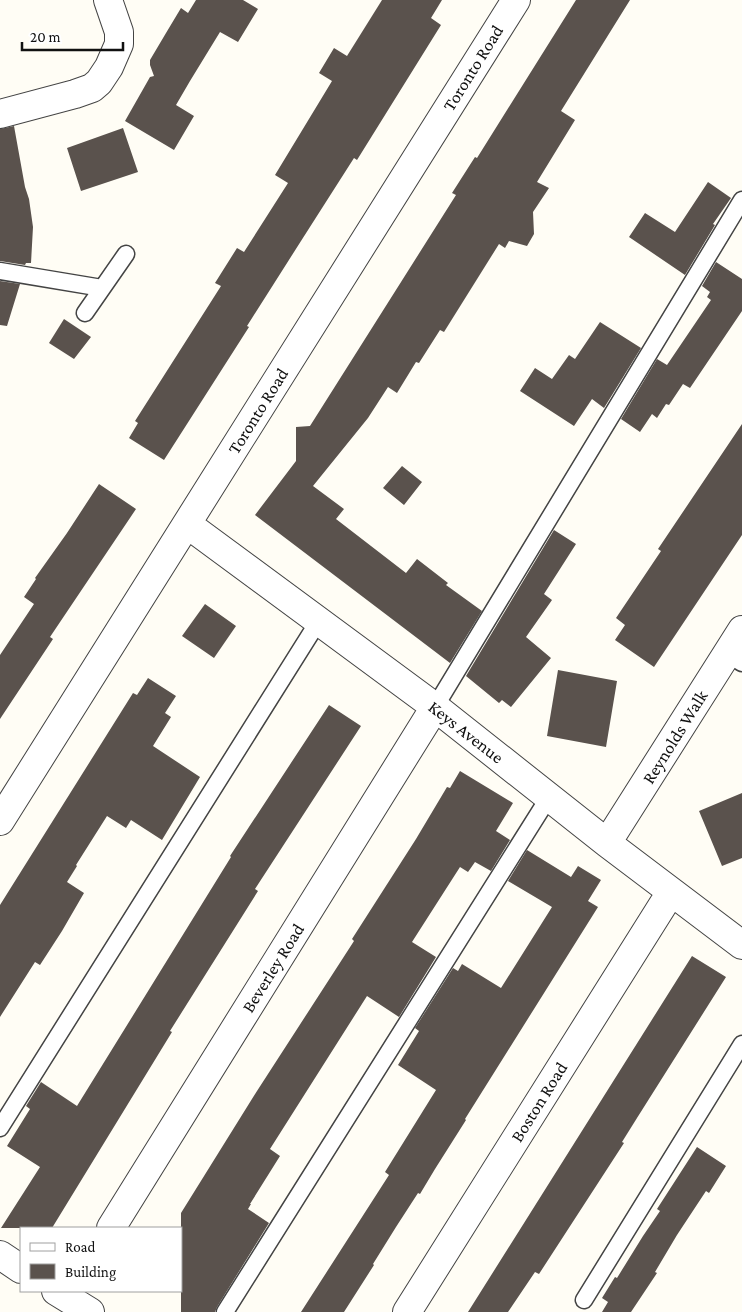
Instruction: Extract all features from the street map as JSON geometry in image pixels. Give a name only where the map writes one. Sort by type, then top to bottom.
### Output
[{"type":"street","points":[[0,114],[75,94],[92,88],[99,82],[109,67],[119,44],[119,32],[108,0]]},
{"type":"street","name":"Toronto Road","points":[[1,818],[516,0]]},
{"type":"street","name":"Keys Avenue","points":[[187,524],[435,707],[671,892],[742,945]]},
{"type":"street","name":"Reynolds Walk","points":[[608,843],[734,658],[742,630]]},
{"type":"street","name":"Beverley Road","points":[[112,1227],[435,707]]},
{"type":"street","name":"Boston Road","points":[[407,1312],[671,892]]},
{"type":"street","points":[[0,1255],[20,1268]]},
{"type":"lane","points":[[435,707],[742,200]]},
{"type":"lane","points":[[85,313],[126,254]]},
{"type":"lane","points":[[0,271],[102,288]]},
{"type":"lane","points":[[0,1128],[318,622]]},
{"type":"lane","points":[[226,1312],[549,797]]},
{"type":"lane","points":[[584,1300],[742,1044]]},
{"type":"building","points":[[196,0],[243,0],[258,9],[238,42],[220,32],[190,81],[176,105],[194,116],[174,150],[125,121],[150,77],[154,76],[150,60],[181,8],[188,13]]},
{"type":"building","points":[[382,0],[442,0],[431,18],[441,25],[357,160],[354,158],[301,241],[247,326],[249,327],[164,460],[129,438],[138,423],[135,421],[221,286],[215,283],[237,248],[244,252],[288,183],[275,175],[332,81],[319,73],[334,48],[347,56]]},
{"type":"building","points":[[576,0],[630,0],[561,111],[575,120],[537,182],[549,188],[533,212],[534,234],[527,246],[509,241],[505,248],[499,244],[444,332],[440,330],[419,363],[416,362],[397,393],[388,387],[368,418],[313,486],[344,509],[336,519],[406,573],[417,559],[448,583],[446,585],[482,611],[450,663],[255,515],[296,461],[296,427],[310,426],[456,195],[452,193],[475,157],[477,158]]},
{"type":"building","points":[[14,126],[33,227],[31,263],[26,263],[25,265],[0,261],[0,129]]},
{"type":"building","points":[[123,128],[138,172],[81,191],[67,148]]},
{"type":"building","points":[[708,182],[731,198],[713,224],[715,225],[685,275],[629,237],[645,213],[675,232]]},
{"type":"building","points":[[716,262],[742,279],[742,311],[690,388],[683,384],[669,405],[666,404],[657,418],[652,414],[640,432],[621,419],[657,359],[667,365],[711,300],[707,297],[710,292],[702,286]]},
{"type":"building","points":[[0,281],[20,284],[7,326],[0,325]]},
{"type":"building","points":[[64,319],[91,337],[74,359],[49,343]]},
{"type":"building","points":[[600,322],[641,348],[604,408],[592,399],[574,426],[520,391],[535,368],[552,379],[569,355],[575,359]]},
{"type":"building","points":[[742,424],[742,535],[654,667],[615,640],[625,625],[616,618],[661,551],[658,549]]},
{"type":"building","points":[[402,466],[422,482],[404,505],[383,488]]},
{"type":"building","points":[[99,484],[136,509],[50,637],[53,639],[0,719],[0,655],[34,604],[24,597]]},
{"type":"building","points":[[554,530],[576,544],[544,594],[552,600],[526,637],[551,658],[511,707],[502,700],[499,703],[466,676]]},
{"type":"building","points":[[205,604],[236,626],[214,658],[182,636]]},
{"type":"building","points":[[558,670],[617,681],[606,747],[547,736]]},
{"type":"building","points":[[148,678],[176,696],[165,713],[171,717],[153,746],[200,777],[162,840],[131,820],[126,828],[107,816],[67,882],[84,893],[40,965],[35,962],[0,1017],[0,905],[133,693],[137,695]]},
{"type":"building","points":[[329,705],[361,726],[255,889],[258,891],[170,1031],[172,1032],[53,1227],[1,1228],[40,1167],[7,1146],[30,1109],[26,1106],[41,1082],[77,1106],[230,856]]},
{"type":"building","points":[[460,771],[513,803],[496,831],[510,840],[491,871],[475,862],[468,872],[460,867],[412,942],[436,957],[399,1017],[367,996],[270,1149],[280,1156],[248,1209],[269,1223],[215,1312],[181,1312],[181,1213],[354,941],[352,939],[447,787],[450,788]]},
{"type":"building","points":[[742,793],[742,858],[722,866],[699,811]]},
{"type":"building","points":[[527,850],[571,877],[578,866],[601,880],[588,901],[598,907],[420,1194],[418,1193],[396,1227],[344,1312],[301,1312],[389,1175],[385,1172],[436,1090],[398,1065],[419,1031],[415,1028],[453,968],[458,971],[462,964],[501,988],[552,907],[508,881]]},
{"type":"building","points":[[692,956],[726,977],[622,1142],[624,1143],[539,1274],[535,1272],[508,1312],[468,1312]]},
{"type":"building","points":[[697,1147],[726,1166],[709,1193],[706,1191],[677,1235],[655,1272],[657,1273],[631,1312],[602,1312],[608,1302],[602,1298],[660,1211],[657,1209]]}]
